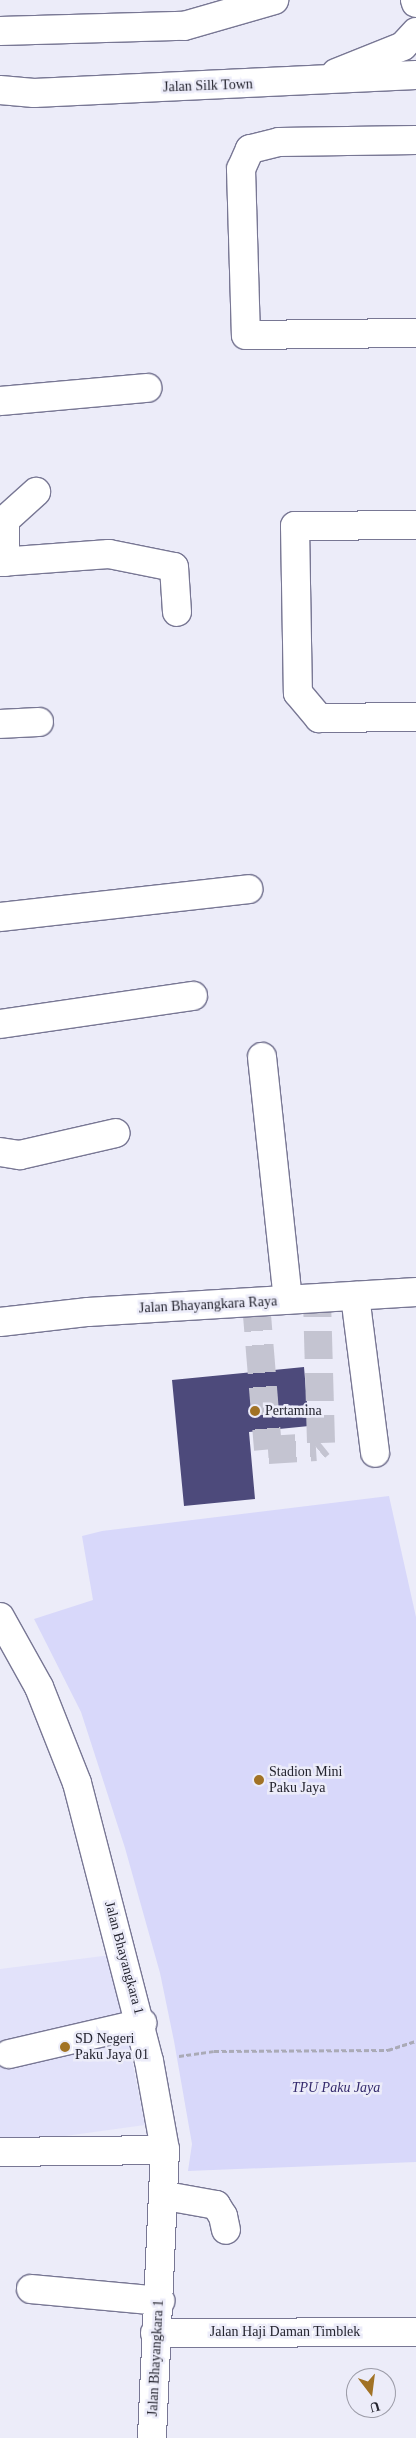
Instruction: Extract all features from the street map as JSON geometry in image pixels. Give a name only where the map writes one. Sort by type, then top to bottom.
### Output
[{"type":"street","points":[[0,30],[184,26],[274,0]]},
{"type":"street","points":[[314,82],[403,46],[416,32]]},
{"type":"street","name":"Jalan Silk Town","points":[[0,90],[34,93],[314,82],[416,75]]},
{"type":"street","points":[[0,104],[34,93]]},
{"type":"street","points":[[416,140],[279,142],[250,150],[241,169],[246,335],[416,333]]},
{"type":"street","points":[[0,401],[146,388]]},
{"type":"street","points":[[36,492],[5,520],[2,562],[108,554],[174,567],[177,612]]},
{"type":"street","points":[[416,524],[295,526],[298,693],[319,718],[416,717]]},
{"type":"street","points":[[0,724],[39,722]]},
{"type":"street","points":[[0,917],[248,889]]},
{"type":"street","points":[[0,1024],[193,996]]},
{"type":"street","points":[[262,1057],[288,1300]]},
{"type":"street","points":[[0,1152],[20,1155],[116,1133]]},
{"type":"street","name":"Jalan Bhayangkara Raya","points":[[0,1322],[88,1312],[416,1292]]},
{"type":"street","points":[[355,1296],[375,1453]]},
{"type":"street","name":"Jalan Bhayangkara 1","points":[[0,1617],[36,1679],[74,1776],[142,2023],[165,2150],[166,2196],[160,2301],[155,2333],[152,2438]]},
{"type":"street","points":[[9,2054],[142,2023]]},
{"type":"street","points":[[0,2152],[165,2150]]},
{"type":"street","points":[[166,2196],[216,2206],[224,2216],[226,2230]]},
{"type":"street","points":[[31,2288],[160,2301]]},
{"type":"street","name":"Jalan Haji Daman Timblek","points":[[155,2333],[416,2332]]},
{"type":"path","points":[[149,2061],[214,2051],[388,2050],[416,2041]]},
{"type":"shaded area","name":"SD Negeri Paku Jaya 01","points":[[111,1955],[145,2125],[0,2145],[0,1969]]},
{"type":"green space","name":"Stadion Mini Paku Jaya","points":[[389,1496],[416,1617],[416,2162],[188,2171],[192,2144],[160,1973],[125,1848],[81,1712],[34,1619],[93,1600],[82,1536],[102,1531]]},
{"type":"building","points":[[304,1367],[309,1426],[249,1432],[255,1499],[184,1506],[172,1380]]},
{"type":"tunnel","points":[[256,1303],[268,1450],[316,1447],[321,1443],[317,1299]]},
{"type":"place","name":"Pertamina","points":[[255,1411]]},
{"type":"place","name":"Stadion Mini Paku Jaya","points":[[259,1780]]},
{"type":"place","name":"SD Negeri Paku Jaya 01","points":[[65,2047]]},
{"type":"park label","name":"TPU Paku Jaya","points":[[336,2088]]}]
